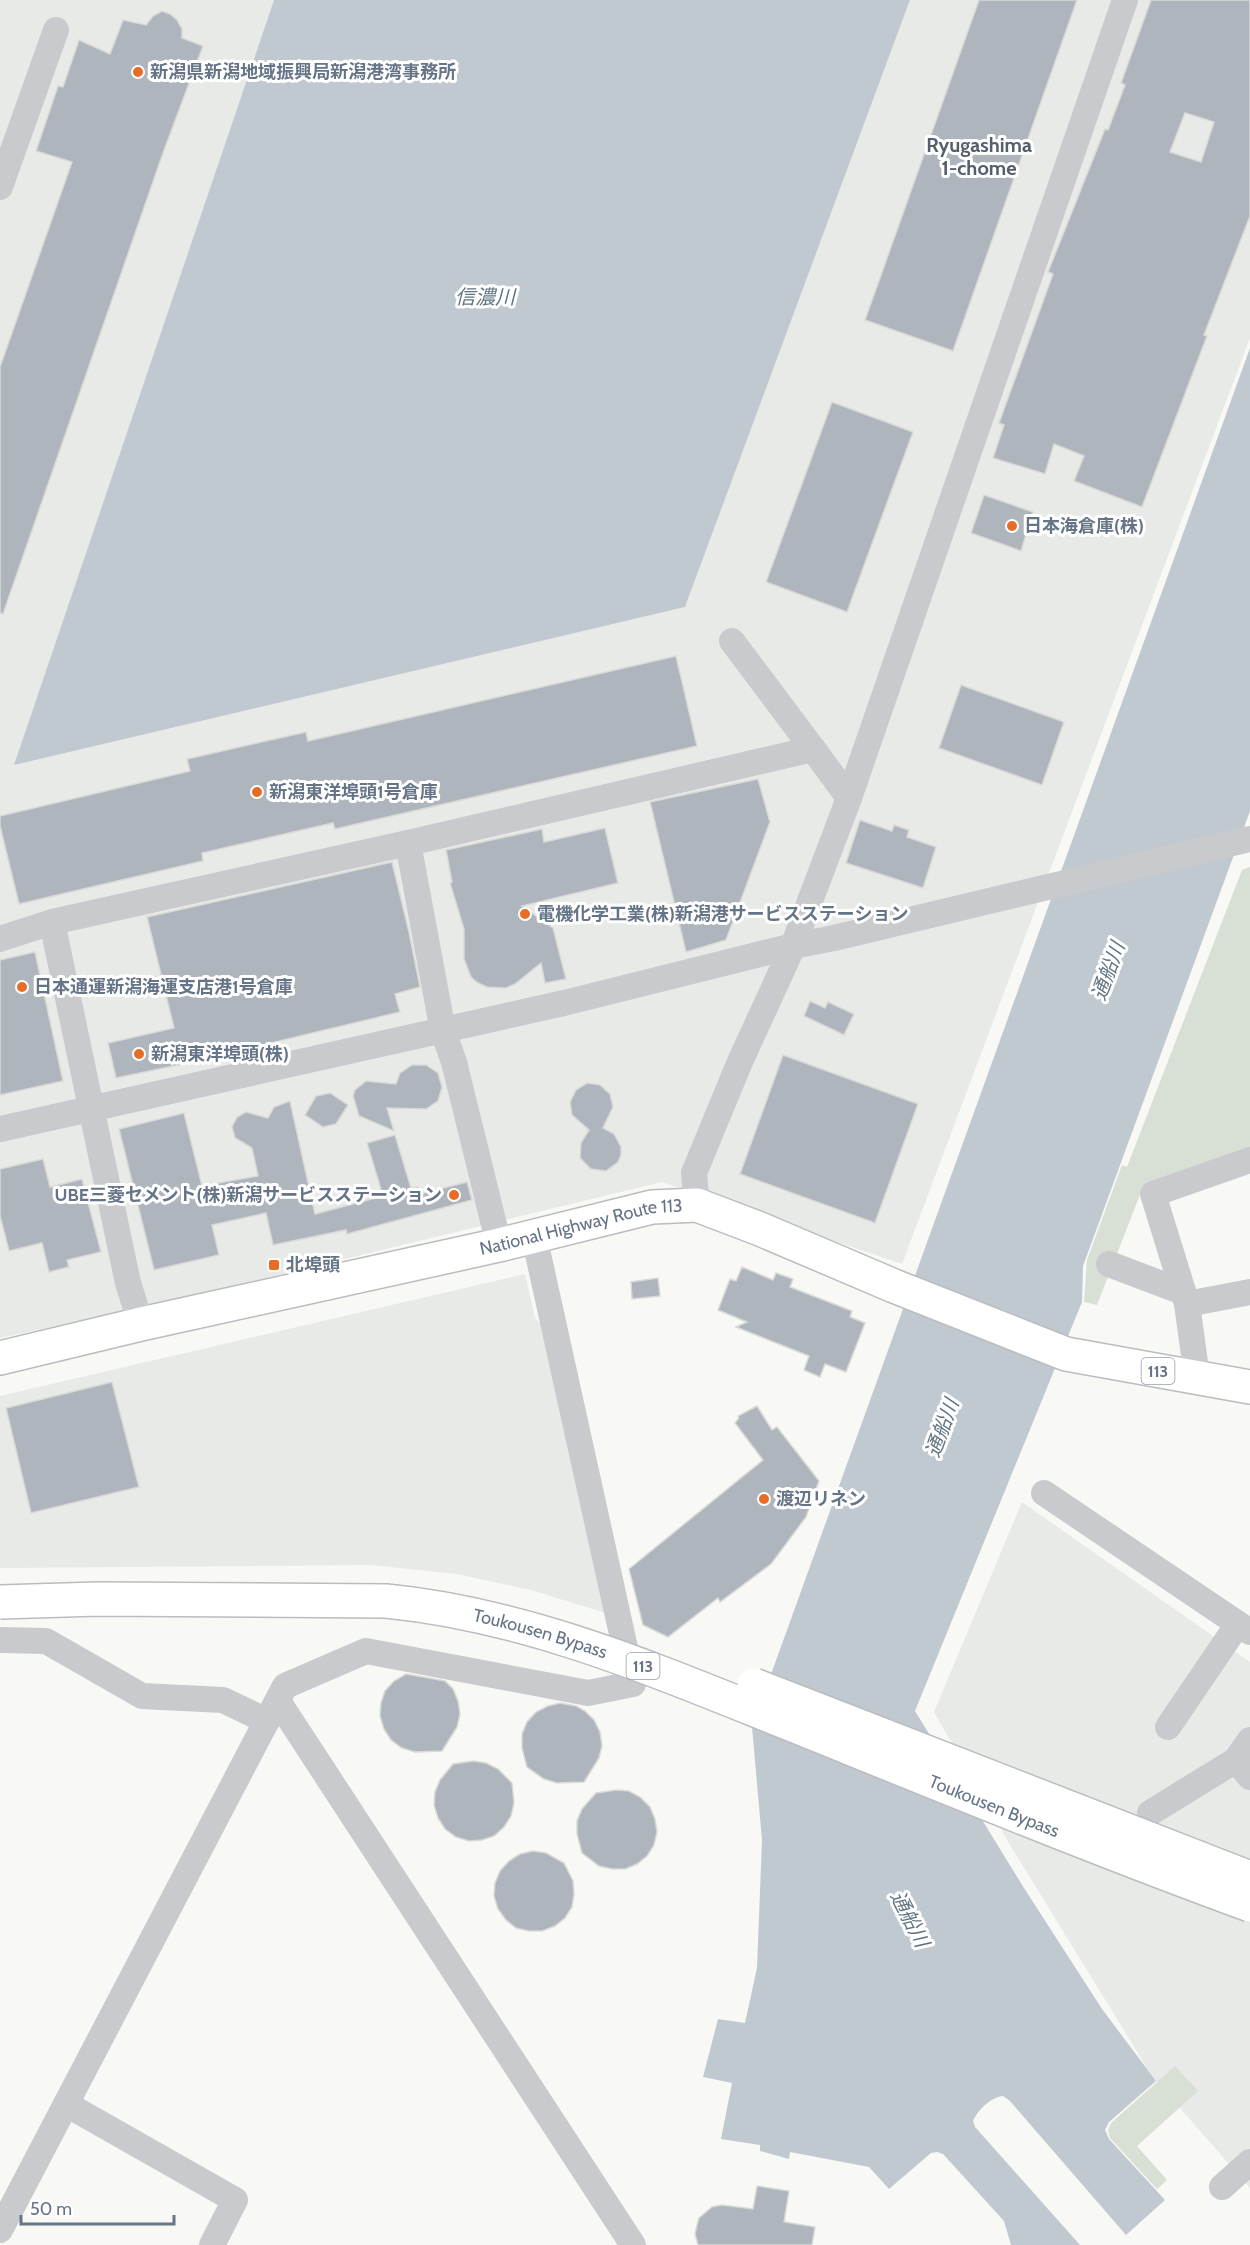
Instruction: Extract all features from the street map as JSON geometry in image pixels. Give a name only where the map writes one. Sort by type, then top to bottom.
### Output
[{"type":"highway","name":"National Highway Route 113","points":[[0,1358],[141,1324],[499,1245],[652,1207],[697,1205],[1066,1354],[1250,1387]]},
{"type":"highway","name":"Toukousen Bypass","points":[[0,1586],[100,1583],[383,1583],[430,1586],[522,1603],[571,1616],[680,1656],[1250,1878]]},
{"type":"highway","name":"Toukousen Bypass","points":[[0,1602],[98,1599],[386,1601],[433,1605],[476,1614],[565,1638],[662,1672],[1050,1828],[1250,1905]]},
{"type":"street","points":[[697,1205],[694,1173],[739,1064],[793,946],[849,798],[1125,0]]},
{"type":"street","points":[[0,187],[56,30]]},
{"type":"street","points":[[732,641],[849,798]]},
{"type":"street","points":[[0,939],[52,922],[408,843],[813,749]]},
{"type":"street","points":[[0,1129],[443,1031],[1250,839]]},
{"type":"street","points":[[408,843],[443,1031],[454,1062],[499,1245]]},
{"type":"street","points":[[52,922],[128,1282],[141,1324]]},
{"type":"street","points":[[1197,1377],[1185,1298],[1153,1194],[1250,1160]]},
{"type":"street","points":[[0,2230],[285,1686],[366,1651],[588,1694],[633,1684],[534,1236]]},
{"type":"street","points":[[1108,1264],[1185,1298],[1250,1292]]},
{"type":"street","points":[[1044,1493],[1244,1628],[1168,1727]]},
{"type":"street","points":[[0,1640],[46,1641],[142,1696],[223,1700],[272,1711],[633,2245]]},
{"type":"street","points":[[1150,1812],[1245,1759]]},
{"type":"street","points":[[66,2104],[235,2200],[212,2245]]},
{"type":"street","points":[[1221,2187],[1250,2162]]},
{"type":"shaded area","points":[[0,0],[274,0],[15,764],[685,607],[910,0],[1250,0],[1250,338],[902,1264],[662,1182],[155,1305],[0,1338]]},
{"type":"shaded area","points":[[1250,867],[1250,1151],[1141,1192],[1097,1305],[1084,1302],[1087,1260],[1122,1165],[1127,1167],[1242,870]]},
{"type":"shaded area","points":[[525,1274],[535,1318],[550,1335],[612,1615],[531,1590],[457,1574],[371,1565],[0,1568],[0,1396]]},
{"type":"shaded area","points":[[1022,1502],[1250,1662],[1250,2188],[1152,2076],[1010,1845],[934,1712]]},
{"type":"shaded area","points":[[1175,2066],[1198,2091],[1137,2146],[1167,2180],[1157,2189],[1110,2138],[1108,2130],[1111,2123]]},
{"type":"water","name":"信濃川","points":[[274,0],[910,0],[685,607],[14,765]]},
{"type":"water","name":"通船川","points":[[1250,348],[1250,811],[1083,1266],[1082,1302],[915,1711],[1102,2009],[1156,2081],[1109,2122],[1105,2130],[1109,2139],[1165,2200],[1126,2235],[1010,2101],[1003,2096],[998,2097],[990,2101],[978,2113],[973,2121],[975,2127],[1080,2245],[1011,2245],[1004,2221],[943,2154],[931,2153],[889,2189],[869,2167],[790,2152],[789,2159],[760,2151],[760,2145],[721,2139],[732,2083],[703,2077],[718,2019],[745,2023],[757,1968],[762,1840],[752,1727]]},
{"type":"building","points":[[979,0],[1077,0],[953,351],[865,320]]},
{"type":"building","points":[[1151,0],[1250,0],[1250,216],[1142,507],[1074,481],[1084,456],[1054,444],[1045,474],[993,458],[1004,425],[999,423],[1053,274],[1048,272],[1105,129],[1108,130],[1125,85],[1121,83]],"holes":[[[1185,113],[1214,122],[1201,162],[1170,152]]]},
{"type":"building","points":[[162,11],[177,20],[182,29],[182,38],[203,46],[163,153],[3,614],[0,613],[0,367],[72,162],[36,151],[58,86],[63,87],[79,40],[110,54],[123,20],[146,25],[153,16]]},
{"type":"building","points":[[832,402],[913,432],[847,612],[766,582]]},
{"type":"building","name":"日本海倉庫(株)","points":[[984,495],[1033,512],[1021,551],[971,533]]},
{"type":"building","points":[[676,656],[697,746],[335,829],[333,823],[202,853],[203,861],[19,904],[0,826],[0,816],[190,771],[187,759],[306,732],[308,741]]},
{"type":"building","points":[[961,685],[1064,722],[1042,785],[939,748]]},
{"type":"building","points":[[758,779],[770,822],[726,940],[686,952],[650,802]]},
{"type":"building","points":[[860,820],[892,831],[894,825],[909,830],[907,837],[936,847],[923,888],[846,863]]},
{"type":"building","points":[[605,828],[618,883],[522,906],[553,928],[566,979],[545,983],[541,963],[515,984],[506,988],[487,987],[471,977],[464,959],[464,929],[450,883],[452,882],[446,850],[542,829],[544,842]]},
{"type":"building","points":[[392,862],[420,987],[395,994],[400,1012],[116,1078],[108,1043],[174,1028],[147,917]]},
{"type":"building","points":[[35,952],[63,1081],[0,1095],[0,960]]},
{"type":"building","points":[[810,1001],[825,1008],[828,1002],[854,1014],[844,1035],[804,1016]]},
{"type":"building","points":[[783,1055],[918,1104],[875,1223],[740,1174]]},
{"type":"building","points":[[412,1065],[426,1065],[438,1073],[442,1087],[438,1101],[426,1109],[387,1108],[394,1131],[359,1116],[353,1096],[355,1090],[366,1081],[396,1084],[400,1073]]},
{"type":"building","points":[[587,1083],[600,1085],[610,1094],[613,1107],[603,1128],[614,1134],[621,1147],[621,1155],[618,1162],[606,1171],[591,1169],[580,1158],[581,1143],[589,1130],[572,1115],[570,1102],[576,1090]]},
{"type":"building","points":[[330,1093],[348,1105],[336,1124],[323,1127],[305,1115],[316,1096]]},
{"type":"building","points":[[290,1101],[315,1214],[383,1196],[367,1143],[395,1135],[411,1188],[418,1187],[420,1194],[467,1182],[472,1200],[347,1234],[346,1230],[273,1245],[266,1213],[212,1225],[219,1255],[154,1270],[119,1129],[184,1113],[202,1186],[258,1176],[252,1148],[235,1138],[232,1127],[237,1117],[246,1112],[268,1118],[274,1107]]},
{"type":"building","points":[[43,1159],[50,1187],[82,1179],[101,1252],[67,1260],[69,1267],[49,1272],[42,1243],[9,1251],[0,1216],[0,1169]]},
{"type":"building","points":[[742,1267],[773,1280],[776,1273],[793,1279],[790,1287],[852,1311],[850,1317],[865,1323],[846,1372],[825,1364],[820,1377],[804,1370],[809,1356],[736,1327],[747,1322],[718,1310],[730,1279],[736,1281]]},
{"type":"building","points":[[658,1278],[660,1296],[632,1299],[631,1282]]},
{"type":"building","points":[[112,1382],[139,1487],[31,1513],[6,1408]]},
{"type":"building","name":"渡辺リネン","points":[[757,1406],[772,1430],[777,1427],[819,1481],[806,1517],[771,1564],[720,1602],[718,1598],[668,1637],[643,1625],[629,1569],[763,1460],[735,1423],[738,1416]]},
{"type":"building","points":[[406,1674],[445,1681],[453,1689],[460,1714],[457,1727],[442,1751],[415,1752],[402,1748],[391,1740],[384,1729],[380,1716],[385,1691],[394,1681]]},
{"type":"building","points":[[560,1703],[576,1706],[585,1711],[594,1720],[600,1732],[602,1746],[599,1758],[584,1782],[557,1783],[544,1779],[527,1767],[522,1748],[522,1734],[527,1722],[536,1712]]},
{"type":"building","points":[[473,1761],[486,1763],[498,1769],[512,1783],[514,1803],[511,1816],[494,1836],[469,1841],[456,1837],[445,1829],[434,1805],[435,1792],[440,1780],[453,1764]]},
{"type":"building","points":[[629,1791],[640,1797],[650,1807],[657,1832],[654,1845],[647,1856],[637,1864],[625,1869],[599,1866],[582,1853],[577,1834],[577,1821],[582,1809],[596,1793]]},
{"type":"building","points":[[533,1851],[546,1853],[564,1863],[573,1881],[572,1907],[565,1918],[555,1926],[542,1931],[516,1928],[498,1909],[494,1896],[495,1883],[500,1871],[520,1854]]},
{"type":"building","points":[[757,2186],[789,2191],[784,2222],[815,2227],[812,2245],[698,2245],[695,2234],[699,2218],[712,2207],[722,2205],[753,2209]]},
{"type":"place","name":"新潟県新潟地域振興局新潟港湾事務所","points":[[138,72]]},
{"type":"place","name":"日本海倉庫(株)","points":[[1012,526]]},
{"type":"place","name":"新潟東洋埠頭1号倉庫","points":[[257,792]]},
{"type":"place","name":"電機化学工業(株)新潟港サービスステーション","points":[[525,914]]},
{"type":"place","name":"日本通運新潟海運支店港1号倉庫","points":[[22,987]]},
{"type":"place","name":"新潟東洋埠頭(株)","points":[[139,1054]]},
{"type":"place","name":"UBE三菱セメント(株)新潟サービスステーション","points":[[454,1195]]},
{"type":"place","name":"北埠頭","points":[[274,1265]]},
{"type":"place","name":"渡辺リネン","points":[[764,1499]]},
{"type":"district","name":"Ryugashima 1-chome","points":[[979,156]]}]
